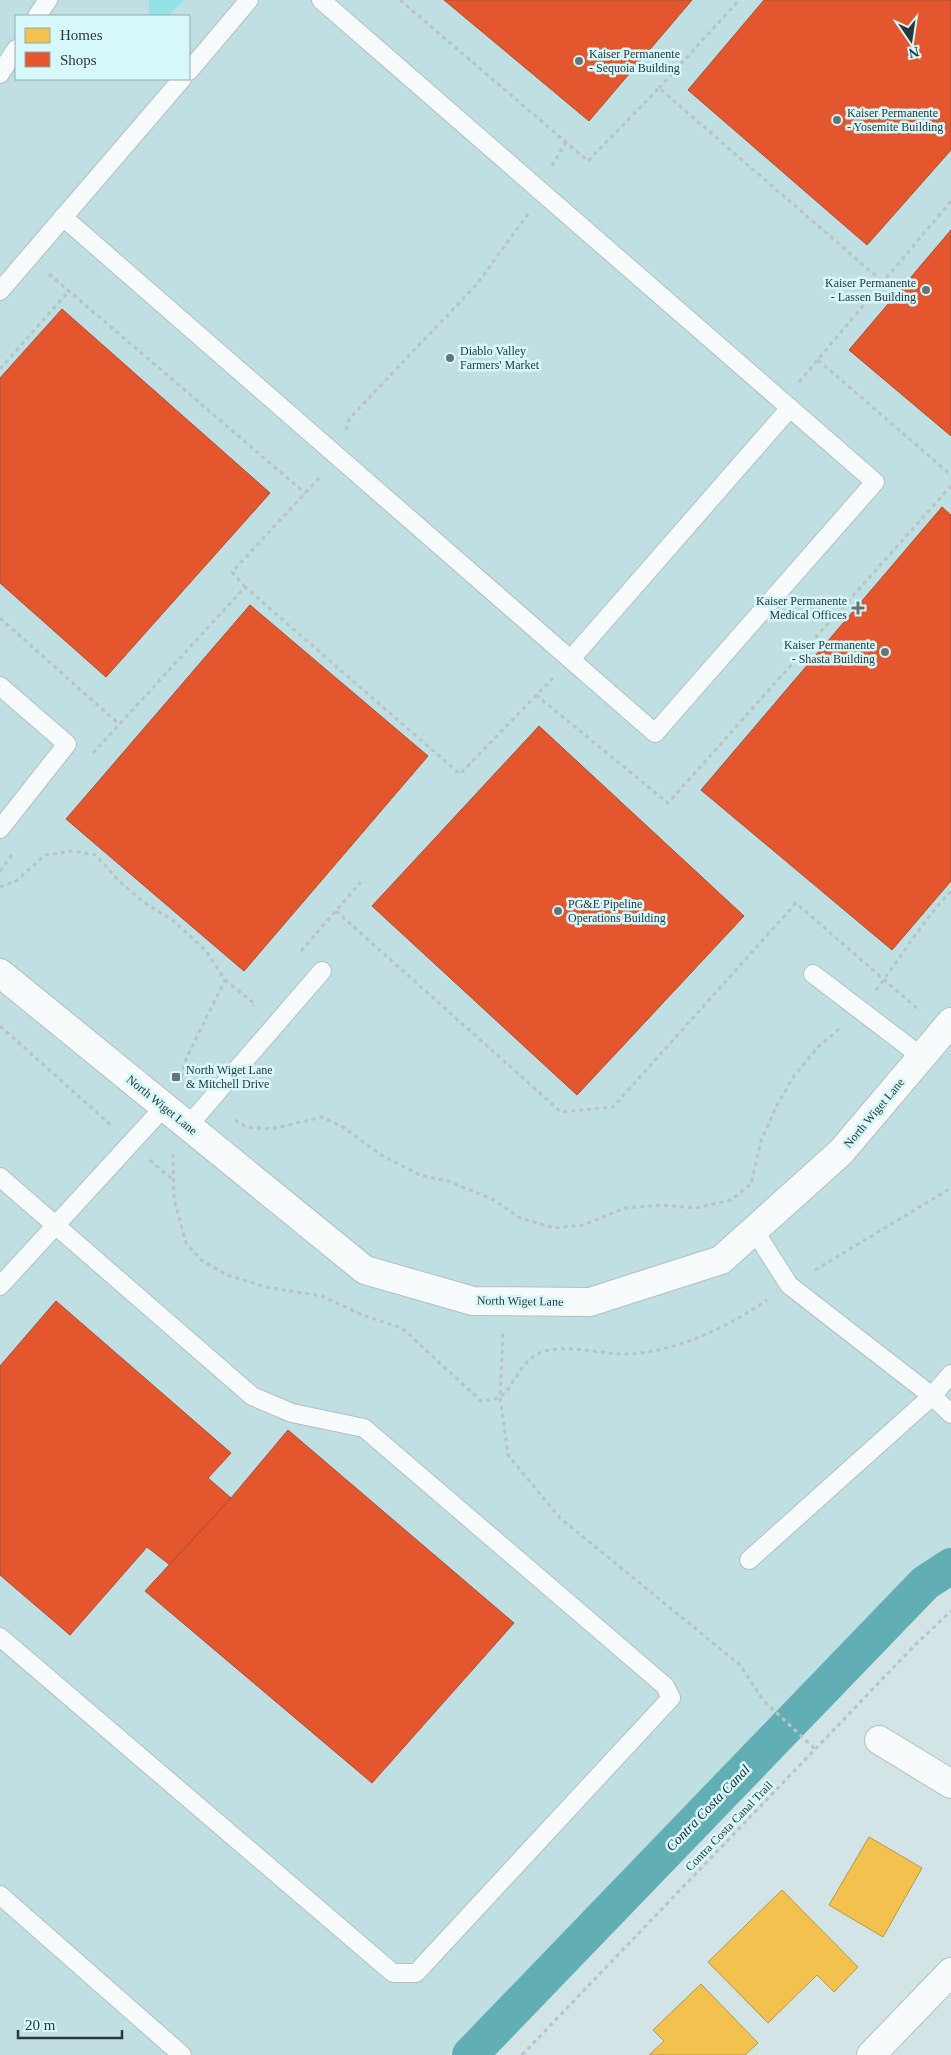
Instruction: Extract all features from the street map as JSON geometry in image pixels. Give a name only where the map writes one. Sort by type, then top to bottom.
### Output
[{"type":"street","name":"North Wiget Lane","points":[[0,973],[365,1270],[473,1301],[590,1302],[721,1260],[841,1152],[947,1027]]},
{"type":"street","points":[[879,1740],[951,1784]]},
{"type":"street","points":[[871,2055],[951,1972]]},
{"type":"lane","points":[[39,15],[48,0]]},
{"type":"lane","points":[[190,70],[249,0]]},
{"type":"lane","points":[[63,217],[655,733],[875,482],[321,0]]},
{"type":"lane","points":[[0,74],[15,51]]},
{"type":"lane","points":[[0,291],[181,80]]},
{"type":"lane","points":[[571,659],[786,405]]},
{"type":"lane","points":[[0,686],[67,744],[0,829]]},
{"type":"lane","points":[[0,1286],[54,1224],[131,1143],[175,1116],[211,1100],[322,971]]},
{"type":"lane","points":[[813,974],[922,1057]]},
{"type":"lane","points":[[0,1177],[252,1396],[292,1413],[364,1428],[665,1686],[671,1698],[416,1973],[393,1973],[0,1637]]},
{"type":"lane","points":[[754,1230],[790,1285],[932,1396],[951,1414]]},
{"type":"lane","points":[[750,1560],[932,1396],[951,1374]]},
{"type":"lane","points":[[0,1895],[182,2055]]},
{"type":"path","points":[[400,0],[588,161],[659,88],[739,0]]},
{"type":"path","points":[[659,88],[883,282]]},
{"type":"path","points":[[566,142],[539,190],[524,222],[477,284],[349,419],[339,457],[232,572],[245,587],[460,774],[571,659]]},
{"type":"path","points":[[786,405],[818,360],[951,201]]},
{"type":"path","points":[[29,257],[306,493]]},
{"type":"path","points":[[0,369],[69,291]]},
{"type":"path","points":[[818,360],[951,475]]},
{"type":"path","points":[[536,695],[668,803],[951,486]]},
{"type":"path","points":[[88,759],[245,587]]},
{"type":"path","points":[[0,618],[119,724]]},
{"type":"path","points":[[0,871],[16,850]]},
{"type":"path","points":[[0,887],[16,880],[45,855],[72,851],[96,856],[142,901],[175,922],[206,951],[225,980],[255,1004]]},
{"type":"path","points":[[298,954],[361,882]]},
{"type":"path","points":[[182,1077],[246,1127],[271,1129],[322,1118],[343,1127],[381,1155],[420,1175],[448,1182],[494,1200],[520,1218],[554,1228],[584,1225],[625,1208],[661,1205],[696,1208],[731,1200],[751,1184],[761,1141],[777,1105],[794,1076],[818,1048],[861,1010],[884,980],[912,936],[951,891]]},
{"type":"path","points":[[336,911],[561,1112],[613,1107],[796,903],[884,980],[947,1027]]},
{"type":"path","points":[[225,980],[185,1061],[175,1116],[174,1199],[186,1242],[201,1260],[227,1275],[266,1287],[322,1296],[362,1315],[402,1328],[481,1402],[500,1397],[528,1360],[545,1351],[570,1350],[630,1354],[669,1348],[739,1319],[790,1285],[951,1188]]},
{"type":"path","points":[[249,1011],[261,997]]},
{"type":"path","points":[[0,1026],[173,1180]]},
{"type":"path","points":[[508,1301],[503,1335],[500,1397],[508,1455],[560,1518],[740,1665],[763,1700],[815,1749]]},
{"type":"path","name":"Contra Costa Canal Trail","points":[[522,2055],[915,1645],[951,1611]]},
{"type":"shaded area","points":[[0,0],[951,0],[951,1550],[918,1573],[787,1710],[448,2055],[0,2055]]},
{"type":"shaded area","points":[[149,0],[184,0],[169,15],[149,15]]},
{"type":"building: Homes","points":[[869,1837],[922,1868],[883,1937],[829,1905]]},
{"type":"building: Homes","points":[[782,1890],[858,1967],[834,1992],[817,1975],[768,2023],[708,1962]]},
{"type":"building: Homes","points":[[701,1984],[758,2043],[745,2055],[649,2055],[664,2041],[653,2030]]},
{"type":"building: Shops","name":"Kaiser Permanente - Sequoia Building","points":[[444,0],[692,0],[589,121]]},
{"type":"building: Shops","name":"Kaiser Permanente - Yosemite Building","points":[[764,0],[951,0],[951,150],[867,245],[688,90]]},
{"type":"building: Shops","name":"Kaiser Permanente - Lassen Building","points":[[951,230],[951,436],[849,350]]},
{"type":"building: Shops","points":[[62,309],[270,493],[106,677],[0,583],[0,378]]},
{"type":"building: Shops","name":"Kaiser Permanente - Shasta Building","points":[[942,507],[951,515],[951,881],[892,950],[701,790]]},
{"type":"building: Shops","points":[[250,605],[428,756],[244,971],[66,819]]},
{"type":"building: Shops","name":"PG&E Pipeline Operations Building","points":[[539,726],[744,916],[577,1095],[372,906]]},
{"type":"building: Shops","points":[[56,1301],[231,1453],[208,1478],[231,1498],[170,1565],[147,1547],[70,1635],[0,1575],[0,1366]]},
{"type":"building: Shops","points":[[288,1430],[514,1623],[372,1783],[145,1591],[231,1498]]},
{"type":"waterway","name":"Contra Costa Canal","points":[[470,2055],[925,1583],[951,1566]]},
{"type":"place","name":"Kaiser Permanente - Sequoia Building","points":[[579,61]]},
{"type":"place","name":"Kaiser Permanente - Yosemite Building","points":[[837,120]]},
{"type":"place","name":"Kaiser Permanente - Lassen Building","points":[[926,290]]},
{"type":"place","name":"Diablo Valley Farmers' Market","points":[[450,358]]},
{"type":"place","name":"Kaiser Permanente Medical Offices","points":[[858,608]]},
{"type":"place","name":"Kaiser Permanente - Shasta Building","points":[[885,652]]},
{"type":"place","name":"PG&E Pipeline Operations Building","points":[[558,911]]},
{"type":"place","name":"North Wiget Lane & Mitchell Drive","points":[[176,1077]]}]
